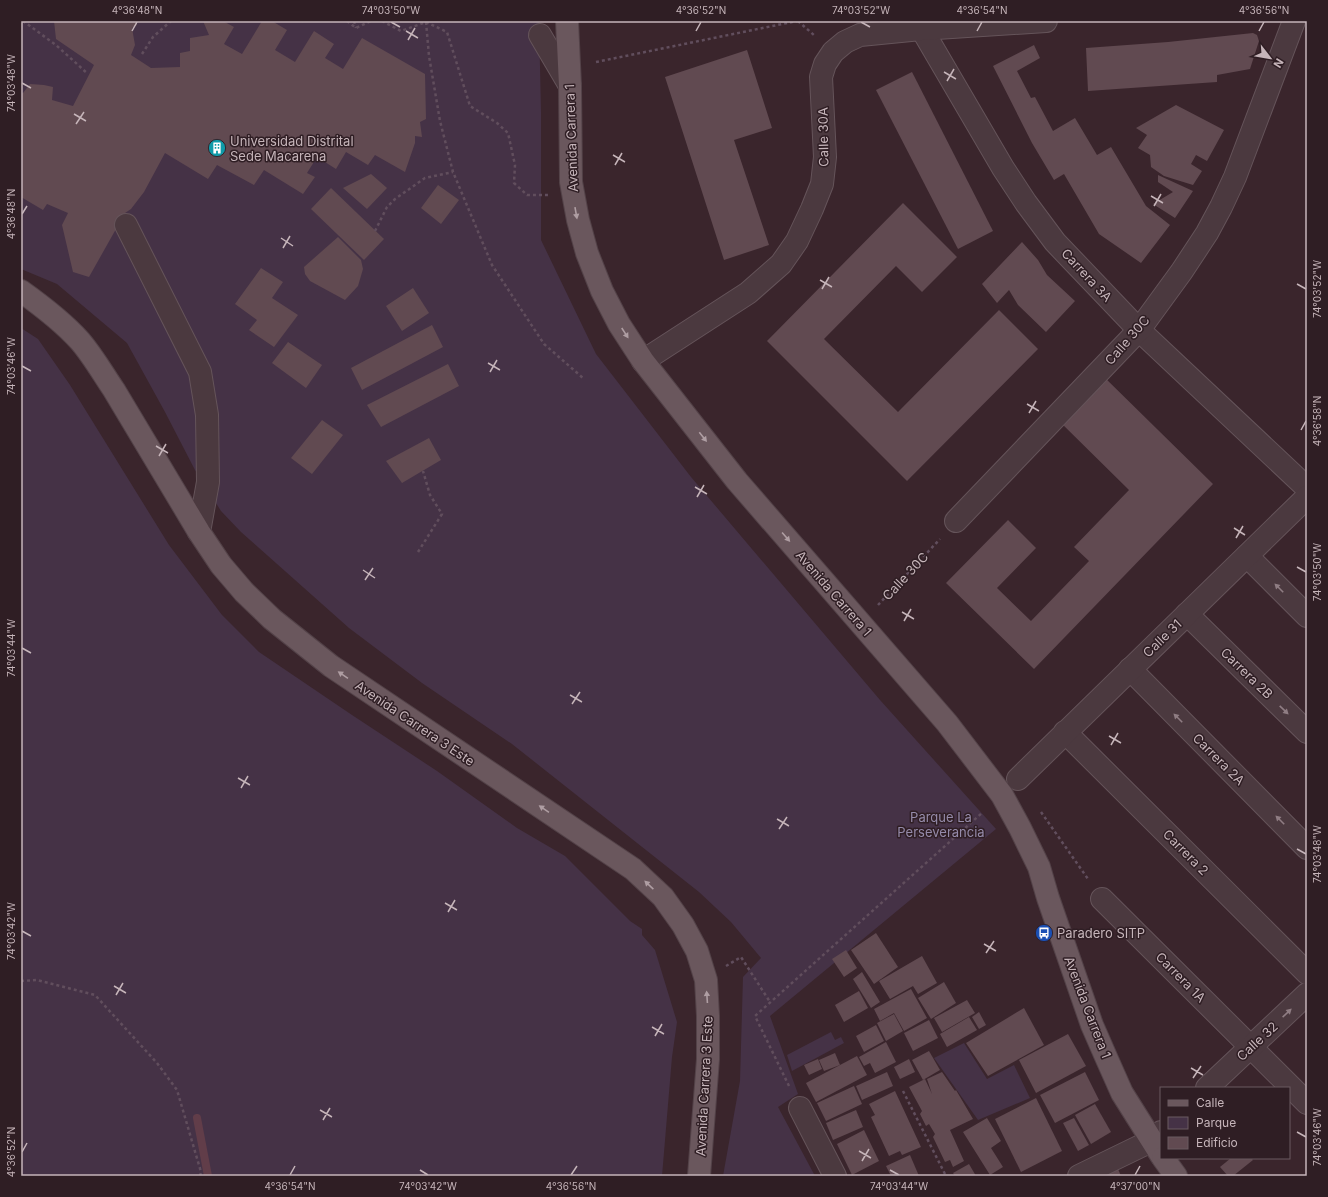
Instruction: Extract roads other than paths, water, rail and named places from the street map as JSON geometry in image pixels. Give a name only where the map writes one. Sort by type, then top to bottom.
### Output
[{"type":"main road","name":"Avenida Carrera 1","points":[[567,21],[570,86],[571,182],[578,220],[587,253],[602,291],[619,324],[643,361],[737,481],[947,723],[1002,795],[1039,867],[1048,898],[1084,1002],[1122,1093],[1159,1146]]},
{"type":"main road","name":"Avenida Carrera 3 Este","points":[[21,291],[53,315],[81,342],[114,390],[199,532],[221,565],[244,592],[272,619],[331,666],[633,869],[663,897],[683,925],[697,951],[706,980],[708,1059],[699,1176]]},
{"type":"main road","name":"Avenida Carrera 1","points":[[1166,1159],[1176,1176]]},
{"type":"street","name":"Calle 30A","points":[[643,361],[748,293],[781,264],[796,241],[812,209],[822,184],[825,157],[821,77],[825,64],[833,52],[845,42],[860,35],[919,25],[1046,21]]},
{"type":"street","name":"Calle 30C","points":[[956,521],[1138,330],[1182,271],[1207,233],[1222,206],[1235,177],[1294,21]]},
{"type":"street","name":"Carrera 3A","points":[[919,25],[1003,168],[1026,203],[1055,242],[1138,330],[1307,488]]},
{"type":"street","points":[[540,35],[570,86]]},
{"type":"street","points":[[126,225],[200,372],[206,415],[208,482],[199,532]]},
{"type":"street","name":"Calle 31","points":[[1018,778],[1307,497]]},
{"type":"street","points":[[1247,556],[1307,616]]},
{"type":"street","name":"Carrera 2B","points":[[1187,614],[1307,732]]},
{"type":"street","name":"Carrera 2A","points":[[1130,669],[1307,848]]},
{"type":"street","name":"Carrera 2","points":[[1065,732],[1307,972]]},
{"type":"street","name":"Carrera 1A","points":[[1102,898],[1307,1103]]},
{"type":"street","name":"Calle 32","points":[[1208,1087],[1307,994]]},
{"type":"street","points":[[800,1108],[835,1176]]},
{"type":"street","points":[[1079,1176],[1159,1146]]},
{"type":"waterway","points":[[197,1118],[208,1176]]},
{"type":"place","name":"Universidad Distrital Sede Macarena","points":[[217,148]]},
{"type":"place","name":"Paradero SITP","points":[[1044,933]]},
{"type":"park label","name":"Parque La Perseverancia","points":[[941,824]]}]
